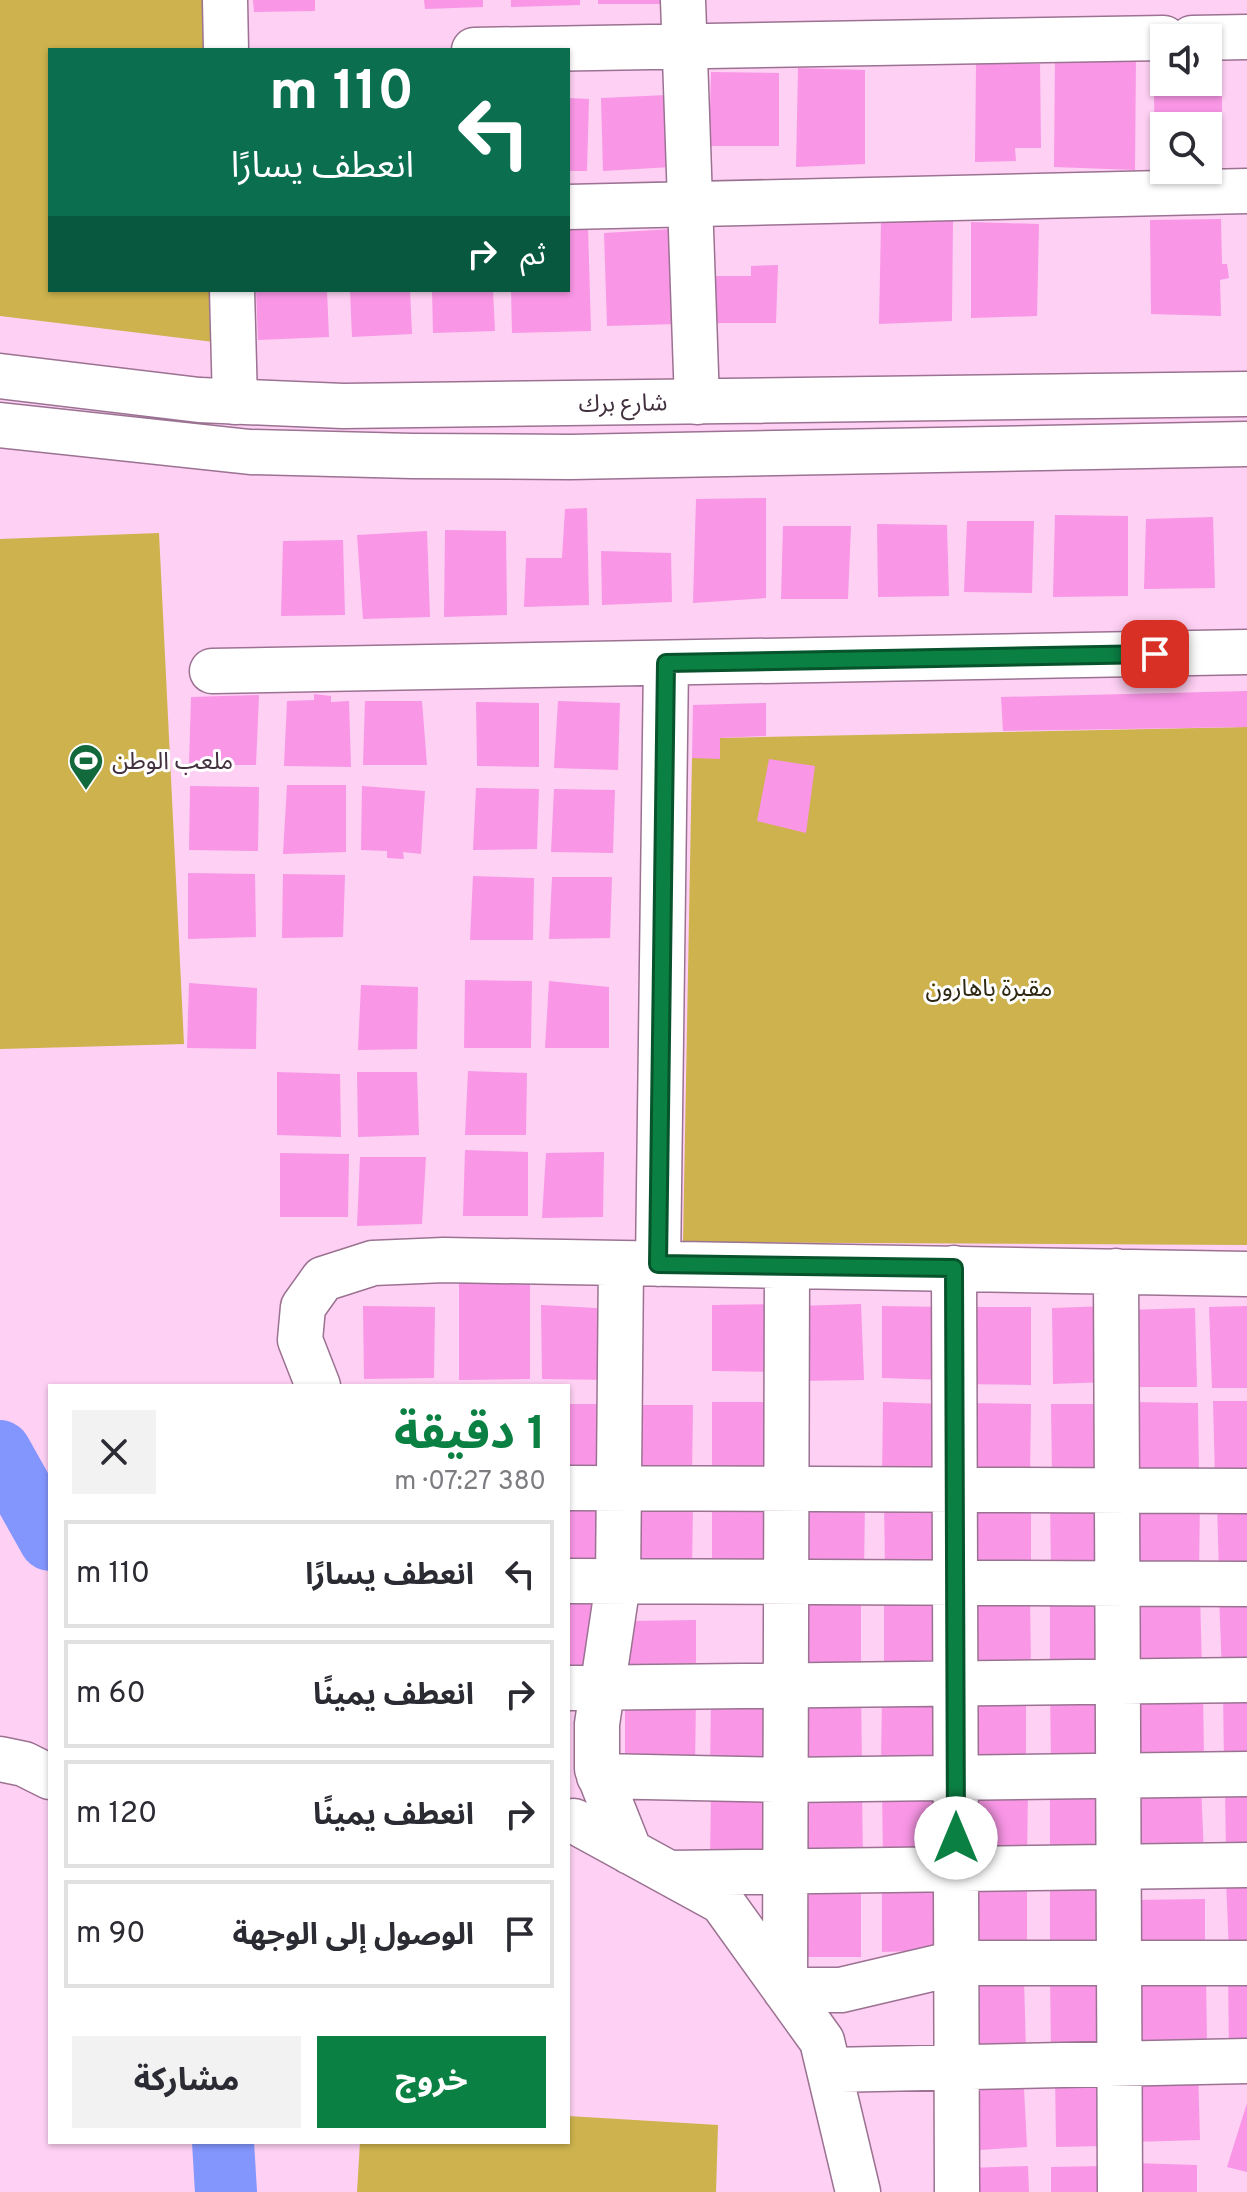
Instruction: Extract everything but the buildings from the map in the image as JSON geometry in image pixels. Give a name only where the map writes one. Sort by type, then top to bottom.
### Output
[{"type":"street","points":[[225,0],[226,48]]},
{"type":"street","points":[[683,0],[697,402]]},
{"type":"street","points":[[1222,37],[1247,37]]},
{"type":"street","points":[[570,49],[1150,38]]},
{"type":"street","points":[[570,207],[1247,191]]},
{"type":"street","points":[[232,292],[235,402]]},
{"type":"street","name":"شارع برك","points":[[0,376],[235,402],[358,406],[1247,394]]},
{"type":"street","points":[[0,425],[250,452],[412,456],[601,456],[1247,444]]},
{"type":"street","points":[[212,671],[1247,652]]},
{"type":"street","points":[[630,1852],[599,1776],[597,1724],[586,1688],[618,1583],[619,1489],[640,1263],[666,663]]},
{"type":"street","points":[[317,1384],[300,1340],[303,1307],[323,1279],[373,1263],[640,1263],[1247,1274]]},
{"type":"street","points":[[785,1990],[787,1266]]},
{"type":"street","points":[[954,1268],[957,2192]]},
{"type":"street","points":[[1116,1271],[1120,2192]]},
{"type":"street","points":[[570,1488],[1247,1491]]},
{"type":"street","points":[[570,1581],[1247,1584]]},
{"type":"street","points":[[586,1688],[1247,1680]]},
{"type":"street","points":[[0,1759],[24,1764],[48,1776]]},
{"type":"street","points":[[599,1776],[786,1780],[1247,1774]]},
{"type":"street","points":[[570,1822],[574,1821],[722,1902],[822,2041],[858,2192]]},
{"type":"street","points":[[669,1873],[1247,1865]]},
{"type":"street","points":[[785,1990],[841,1990],[956,1963],[1247,1963]]},
{"type":"street","points":[[829,2070],[1247,2061]]},
{"type":"green space","points":[[0,0],[215,0],[215,48],[48,48],[48,292],[214,292],[214,342],[0,316]]},
{"type":"green space","name":"ملعب الوطن","points":[[159,533],[184,1044],[0,1049],[0,539]]},
{"type":"green space","name":"مقبرة باهارون","points":[[1247,727],[1247,1245],[683,1242],[692,758],[720,738]]},
{"type":"green space","points":[[570,2116],[718,2125],[716,2192],[357,2192],[360,2144],[570,2144]]},
{"type":"waterway","points":[[0,1451],[48,1536]]},
{"type":"waterway","points":[[223,2144],[226,2192]]},
{"type":"place","name":"ملعب الوطن","points":[[86,792]]},
{"type":"route","points":[[956,1838],[954,1268],[658,1264],[666,663],[1155,654]]}]
